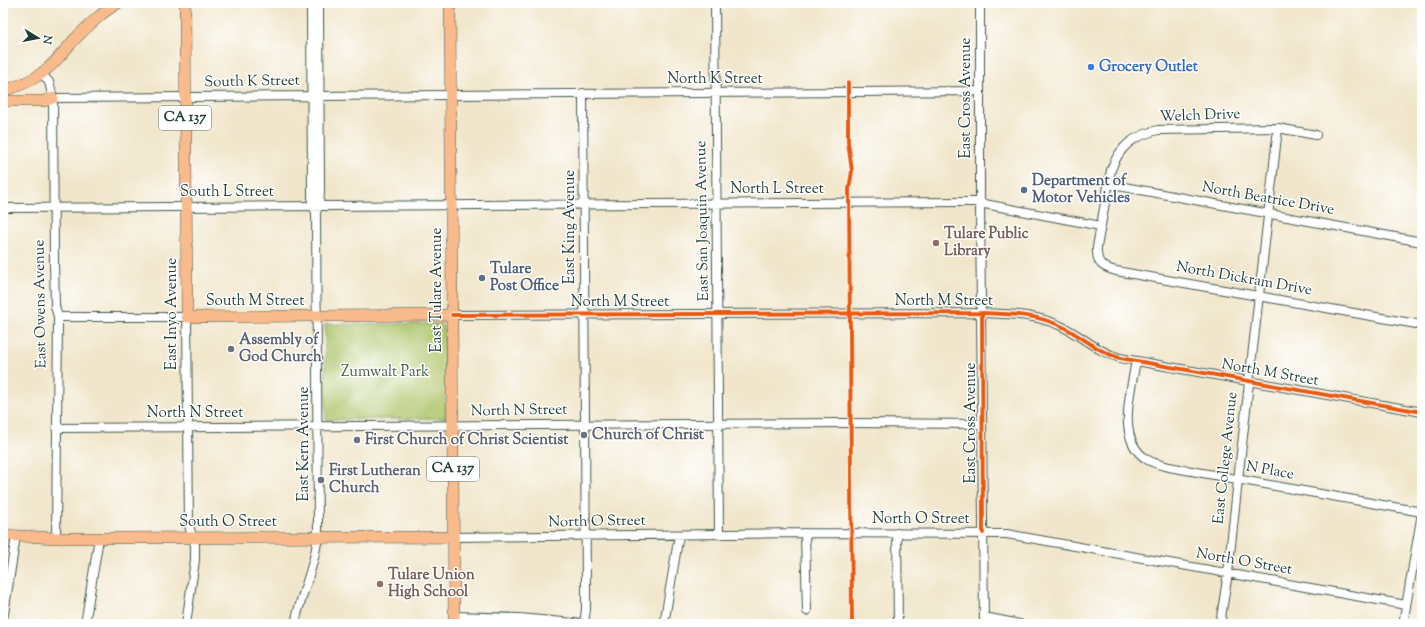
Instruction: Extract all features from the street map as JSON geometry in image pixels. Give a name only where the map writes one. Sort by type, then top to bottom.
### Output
[{"type":"main road","points":[[3,91],[18,86],[42,74],[60,57],[89,24],[118,3]]},
{"type":"main road","name":"East Inyo Avenue","points":[[185,3],[187,317]]},
{"type":"main road","name":"East Tulare Avenue","points":[[450,3],[454,620]]},
{"type":"main road","points":[[3,101],[44,101],[53,98]]},
{"type":"main road","name":"South M Street","points":[[187,317],[452,315]]},
{"type":"main road","name":"South O Street","points":[[3,535],[56,538],[453,537]]},
{"type":"street","name":"East Kern Avenue","points":[[295,624],[299,605],[312,565],[318,537],[315,96],[311,3]]},
{"type":"street","name":"East Kern Avenue","points":[[315,96],[319,3]]},
{"type":"street","name":"East San Joaquin Avenue","points":[[715,3],[719,535]]},
{"type":"street","name":"East Cross Avenue","points":[[980,3],[980,204],[984,621]]},
{"type":"street","name":"East Owens Avenue","points":[[42,74],[49,82],[53,98],[55,299],[58,317],[56,538]]},
{"type":"street","name":"North K Street","points":[[450,96],[583,93],[980,91]]},
{"type":"street","name":"East King Avenue","points":[[583,93],[586,536],[586,609],[584,624]]},
{"type":"street","name":"South K Street","points":[[53,98],[450,96]]},
{"type":"street","name":"Welch Drive","points":[[1100,226],[1108,184],[1115,160],[1127,144],[1140,135],[1158,130],[1278,128],[1316,135]]},
{"type":"street","name":"East College Avenue","points":[[1220,624],[1228,573],[1278,128]]},
{"type":"street","name":"North Beatrice Drive","points":[[1108,184],[1422,242]]},
{"type":"street","name":"North L Street","points":[[452,206],[965,202],[1100,226]]},
{"type":"street","name":"South L Street","points":[[3,208],[186,206],[316,208],[452,206]]},
{"type":"street","name":"North Dickram Drive","points":[[1100,226],[1097,253],[1101,265],[1106,268],[1422,325]]},
{"type":"street","name":"North M Street","points":[[452,315],[982,313],[1027,316],[1048,321],[1066,329],[1113,356],[1422,412]]},
{"type":"street","name":"South M Street","points":[[58,317],[187,317]]},
{"type":"street","name":"East Inyo Avenue","points":[[186,624],[195,560],[195,545],[189,526],[187,317]]},
{"type":"street","name":"N Place","points":[[1136,361],[1129,403],[1128,423],[1131,437],[1137,451],[1148,460],[1155,463],[1238,480],[1422,513]]},
{"type":"street","name":"North N Street","points":[[56,428],[982,424]]},
{"type":"street","points":[[1403,624],[1422,513]]},
{"type":"street","name":"North O Street","points":[[453,537],[804,533],[983,533],[1022,535],[1406,605]]},
{"type":"street","points":[[804,533],[807,611]]},
{"type":"street","points":[[897,533],[898,624]]},
{"type":"street","points":[[664,624],[678,535]]},
{"type":"street","points":[[3,620],[16,536]]},
{"type":"street","points":[[85,624],[99,538]]},
{"type":"street","points":[[454,620],[519,618],[584,624]]},
{"type":"street","points":[[984,621],[1020,624]]},
{"type":"green space","name":"Zumwalt Park","points":[[325,324],[437,324],[443,326],[445,331],[446,418],[326,420]]},
{"type":"cycle path","points":[[848,83],[848,142],[852,171],[849,189],[852,624]]},
{"type":"cycle path","points":[[982,313],[983,533]]},
{"type":"cycle path","points":[[452,315],[1013,314],[1043,319],[1063,327],[1105,352],[1120,358],[1422,412]]},
{"type":"place","name":"Grocery Outlet","points":[[1091,67]]},
{"type":"place","name":"Department of Motor Vehicles","points":[[1024,190]]},
{"type":"place","name":"Tulare Public Library","points":[[936,243]]},
{"type":"place","name":"Tulare Post Office","points":[[482,278]]},
{"type":"place","name":"Assembly of God Church","points":[[231,349]]},
{"type":"place","name":"Church of Christ","points":[[584,435]]},
{"type":"place","name":"First Church of Christ Scientist","points":[[357,440]]},
{"type":"place","name":"First Lutheran Church","points":[[321,480]]},
{"type":"place","name":"Tulare Union High School","points":[[380,584]]}]
